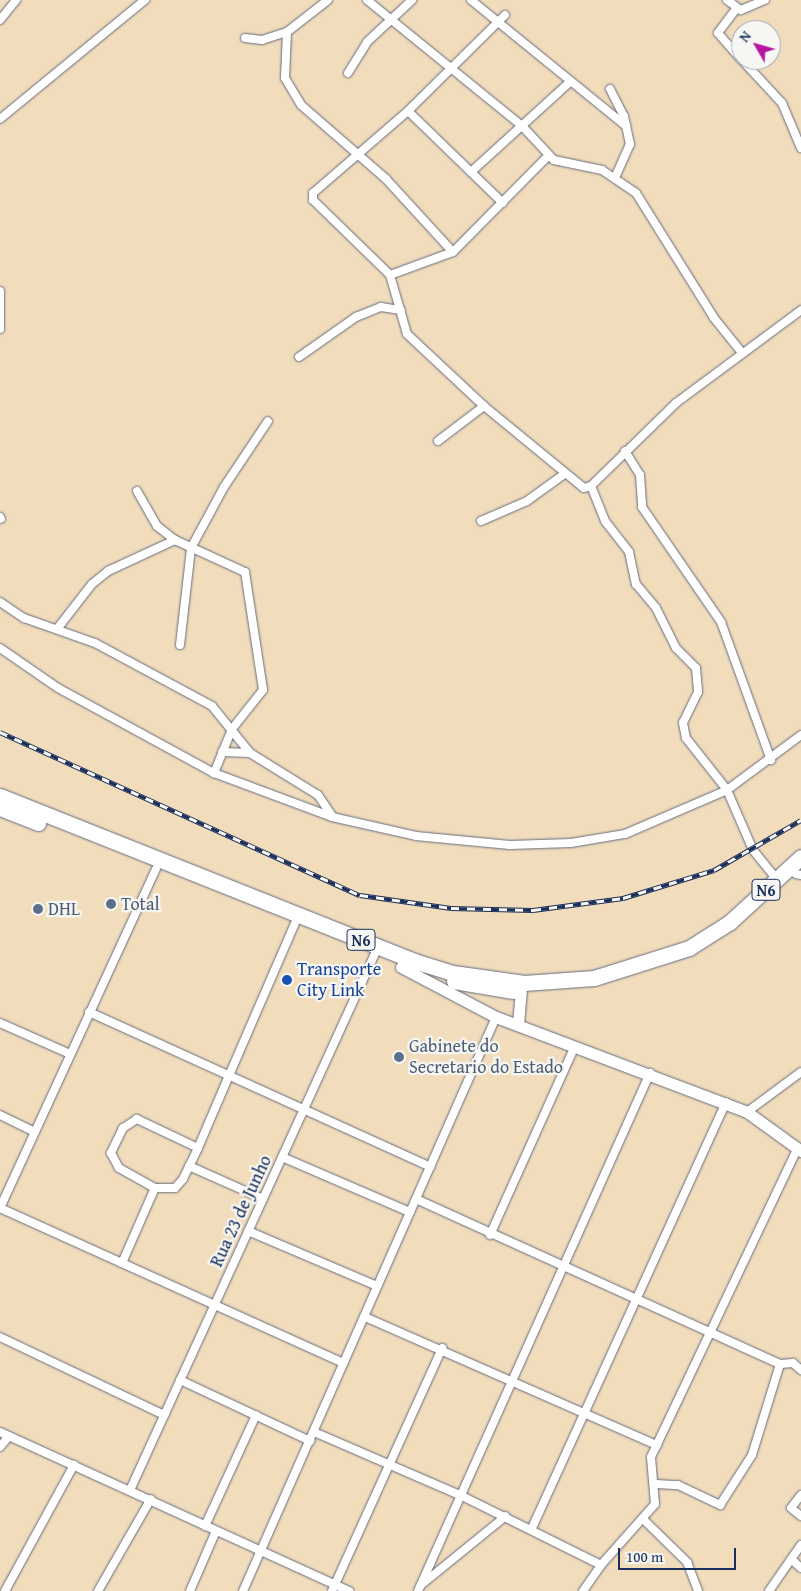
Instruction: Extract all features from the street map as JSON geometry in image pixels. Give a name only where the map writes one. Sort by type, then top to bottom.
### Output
[{"type":"highway","name":"N6","points":[[1,802],[156,868],[294,922],[376,951],[453,973],[503,981],[594,978],[658,961],[708,939],[801,857]]},
{"type":"highway","name":"N6","points":[[1,802],[376,951],[401,966],[475,986],[521,992],[597,987],[692,957],[735,931],[799,873]]},
{"type":"street","points":[[0,20],[16,0]]},
{"type":"street","points":[[0,119],[145,0]]},
{"type":"street","points":[[245,38],[262,40],[287,32],[328,0]]},
{"type":"street","points":[[367,0],[523,127],[549,155],[616,175],[652,216],[714,318],[742,353]]},
{"type":"street","points":[[348,73],[357,55],[412,0]]},
{"type":"street","points":[[471,0],[626,126]]},
{"type":"street","points":[[727,0],[736,9],[747,10],[765,0]]},
{"type":"street","points":[[731,48],[718,33],[736,9]]},
{"type":"street","points":[[505,15],[452,70],[408,111],[357,153],[312,196],[390,275],[407,334],[484,406],[579,487],[591,486],[676,403],[801,310]]},
{"type":"street","points":[[287,32],[285,78],[292,93],[425,218],[454,252]]},
{"type":"street","points":[[751,70],[782,103],[801,148]]},
{"type":"street","points":[[471,172],[523,127],[570,82]]},
{"type":"street","points":[[610,89],[626,126],[630,144],[616,175]]},
{"type":"street","points":[[408,111],[503,203]]},
{"type":"street","points":[[390,275],[454,252],[549,155]]},
{"type":"street","points":[[0,291],[0,329]]},
{"type":"street","points":[[299,357],[356,316],[381,307],[401,310]]},
{"type":"street","points":[[438,441],[484,406]]},
{"type":"street","points":[[180,645],[191,548],[224,487],[268,421]]},
{"type":"street","points":[[625,452],[640,475],[642,507],[721,622],[771,760]]},
{"type":"street","points":[[481,522],[527,501],[563,475]]},
{"type":"street","points":[[591,486],[605,521],[629,552],[636,584],[656,608],[676,648],[696,668],[698,692],[684,723],[686,738],[727,790],[753,850],[777,880]]},
{"type":"street","points":[[137,491],[157,526],[174,540],[245,572],[264,676],[261,695],[232,729],[214,773]]},
{"type":"street","points":[[57,629],[92,584],[108,571],[174,540]]},
{"type":"street","points":[[0,602],[24,618],[95,643],[212,706],[250,753],[318,795],[332,816]]},
{"type":"street","points":[[0,648],[58,688],[214,773],[332,816],[416,836],[510,845],[571,843],[625,834],[727,790],[771,760],[801,735]]},
{"type":"street","points":[[222,752],[250,753]]},
{"type":"street","points":[[156,868],[0,1208],[344,1363]]},
{"type":"street","points":[[198,1148],[146,1121],[130,1121],[111,1153],[113,1162],[155,1188],[175,1188],[198,1148],[294,922]]},
{"type":"street","name":"Rua 23 de Junho","points":[[131,1488],[376,951]]},
{"type":"street","points":[[401,966],[496,1017],[726,1102],[747,1112],[799,1150],[713,1331],[656,1445],[651,1468],[658,1496],[644,1519],[601,1565],[589,1589]]},
{"type":"street","points":[[518,1024],[521,992]]},
{"type":"street","points":[[89,1012],[228,1078],[305,1109],[430,1167]]},
{"type":"street","points":[[243,1591],[496,1017]]},
{"type":"street","points":[[0,1023],[70,1054]]},
{"type":"street","points":[[490,1235],[574,1046]]},
{"type":"street","points":[[747,1112],[801,1072]]},
{"type":"street","points":[[419,1589],[515,1381],[650,1073]]},
{"type":"street","points":[[532,1528],[587,1412],[726,1102]]},
{"type":"street","points":[[0,1116],[35,1132]]},
{"type":"street","points":[[282,1156],[410,1212]]},
{"type":"street","points":[[189,1166],[263,1199]]},
{"type":"street","points":[[122,1263],[155,1188]]},
{"type":"street","points":[[416,1199],[490,1235],[639,1297],[780,1364],[790,1362],[801,1370]]},
{"type":"street","points":[[248,1231],[377,1286]]},
{"type":"street","points":[[365,1317],[442,1348],[587,1412],[656,1445]]},
{"type":"street","points":[[0,1337],[164,1415]]},
{"type":"street","points":[[333,1588],[442,1348]]},
{"type":"street","points":[[656,1484],[678,1485],[720,1505],[752,1455],[780,1364]]},
{"type":"street","points":[[180,1380],[310,1441]]},
{"type":"street","points":[[205,1526],[256,1416]]},
{"type":"street","points":[[0,1432],[131,1488],[205,1526],[261,1550],[333,1588],[349,1591]]},
{"type":"street","points":[[314,1432],[389,1467],[462,1496],[532,1528],[601,1565]]},
{"type":"street","points":[[0,1448],[9,1436]]},
{"type":"street","points":[[4,1591],[74,1465]]},
{"type":"street","points":[[801,1495],[791,1508],[801,1516]]},
{"type":"street","points":[[98,1591],[151,1499]]},
{"type":"street","points":[[419,1589],[506,1516]]},
{"type":"street","points":[[644,1519],[687,1562],[698,1591]]},
{"type":"street","points":[[190,1591],[216,1531]]},
{"type":"street","points":[[769,1591],[801,1545]]},
{"type":"street","points":[[791,1558],[801,1568]]},
{"type":"railway","points":[[0,732],[360,895],[451,908],[533,910],[623,898],[714,870],[801,820]]},
{"type":"place","name":"Total","points":[[111,904]]},
{"type":"place","name":"DHL","points":[[38,909]]},
{"type":"place","name":"Transporte City Link","points":[[287,980]]},
{"type":"place","name":"Gabinete do Secretario do Estado","points":[[399,1057]]}]
